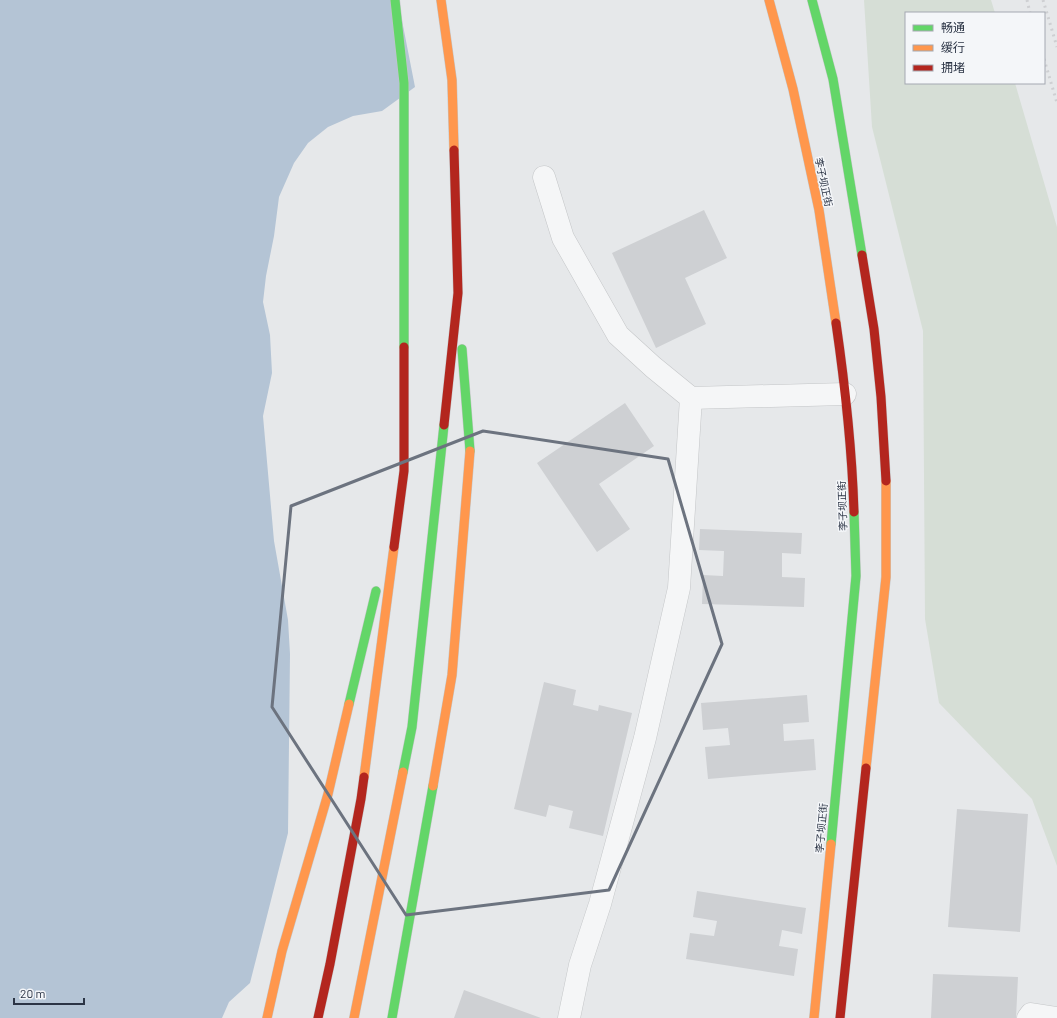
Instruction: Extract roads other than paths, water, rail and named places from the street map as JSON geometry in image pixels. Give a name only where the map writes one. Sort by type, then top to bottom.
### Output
[{"type":"main road","points":[[318,1018],[330,964],[361,799],[404,471],[404,83],[396,0]]},
{"type":"main road","points":[[392,1018],[452,675],[470,454],[458,293],[452,80],[441,0]]},
{"type":"main road","name":"李子坝正街","points":[[769,0],[793,89],[819,210],[838,336],[845,394],[853,487],[856,576],[814,1018]]},
{"type":"main road","points":[[812,0],[833,79],[873,321],[882,397],[886,486],[886,577],[840,1018]]},
{"type":"main road","points":[[354,1018],[412,726],[458,293]]},
{"type":"main road","points":[[382,564],[404,471]]},
{"type":"main road","points":[[267,1018],[282,951],[328,794],[379,579]]},
{"type":"street","points":[[544,178],[563,238],[618,335],[653,367],[691,398],[845,394]]},
{"type":"street","points":[[569,1018],[580,965],[600,904],[645,738],[679,588],[691,398]]},
{"type":"street","points":[[1028,1018],[1031,1014],[1056,1018]]},
{"type":"water","points":[[0,0],[398,0],[415,87],[382,111],[353,116],[328,127],[308,143],[294,163],[279,197],[263,302],[270,335],[272,373],[263,416],[274,541],[288,620],[290,654],[288,833],[250,983],[229,1002],[222,1018],[0,1018]]},
{"type":"railway","points":[[1027,0],[1030,12]]},
{"type":"railway","points":[[1043,0],[1057,47]]},
{"type":"railway","points":[[1045,62],[1057,103]]}]
